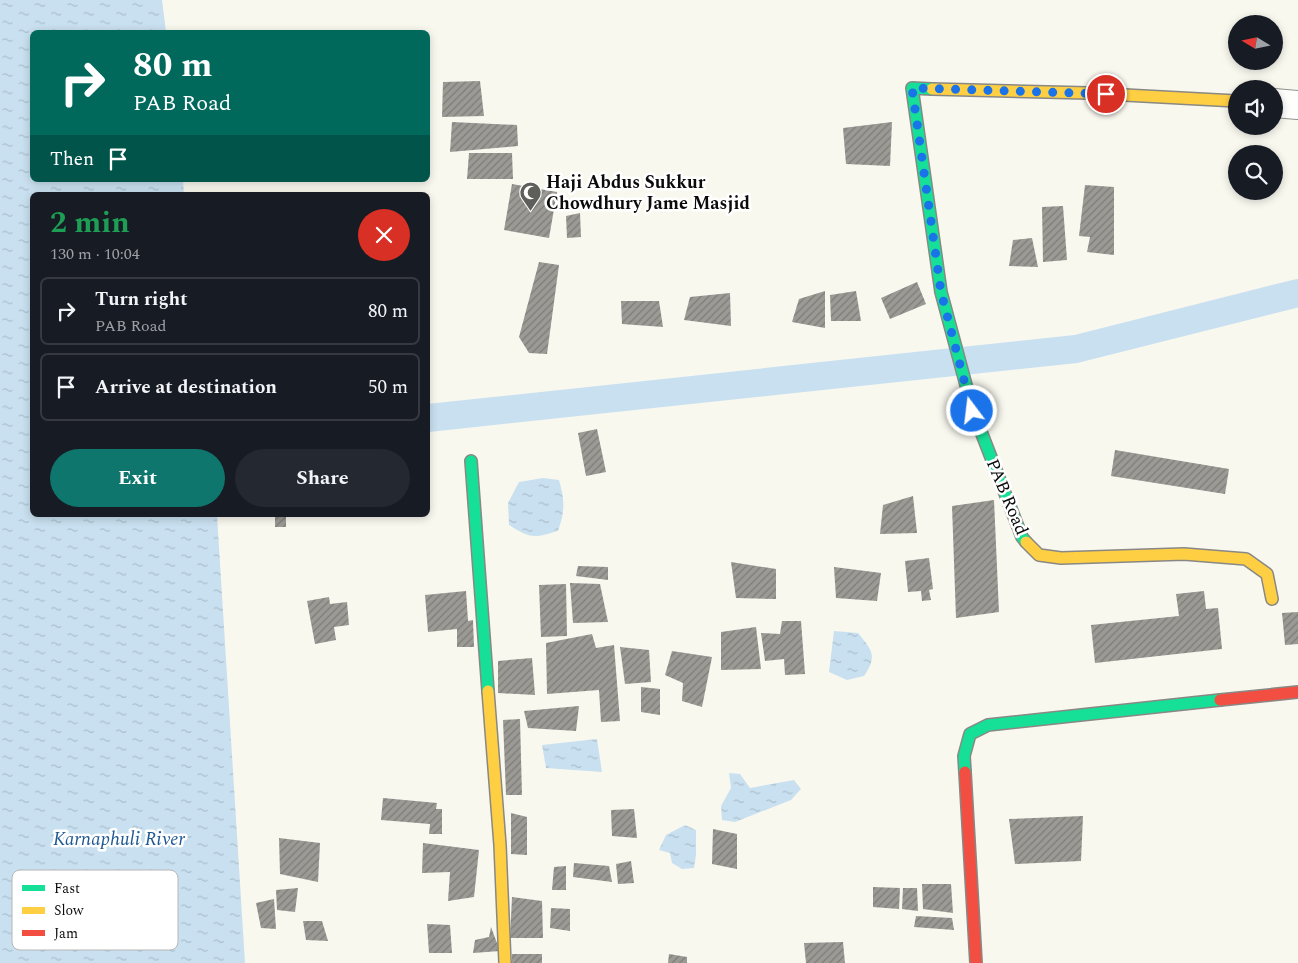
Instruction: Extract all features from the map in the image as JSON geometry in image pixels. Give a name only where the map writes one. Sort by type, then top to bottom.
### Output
[{"type":"street","name":"PAB Road","points":[[1228,101],[1088,93],[912,88],[941,292],[972,411],[1022,537],[1039,555],[1061,558],[1184,554],[1246,559],[1266,574],[1272,599]]},
{"type":"street","points":[[1283,104],[1298,105]]},
{"type":"street","points":[[471,460],[499,835],[505,963]]},
{"type":"street","points":[[976,963],[964,756],[970,734],[988,725],[1298,692]]},
{"type":"water","name":"Karnaphuli River","points":[[0,0],[162,0],[166,30],[30,30],[30,182],[183,182],[184,192],[30,192],[30,517],[217,517],[245,963],[0,963]]},
{"type":"water","points":[[543,478],[559,480],[563,506],[560,524],[558,531],[538,536],[528,535],[509,525],[508,503],[519,482]]},
{"type":"water","points":[[834,631],[858,633],[867,644],[872,658],[864,676],[847,680],[829,672]]},
{"type":"water","points":[[597,739],[602,772],[546,768],[542,745]]},
{"type":"water","points":[[729,773],[740,774],[750,788],[794,780],[801,789],[791,800],[735,822],[722,820],[721,806],[731,788]]},
{"type":"water","points":[[685,825],[696,830],[696,855],[694,868],[682,869],[672,863],[670,853],[659,850],[666,835]]},
{"type":"building","points":[[480,81],[484,116],[442,117],[443,82]]},
{"type":"building","points":[[452,122],[517,125],[518,146],[450,152]]},
{"type":"building","points":[[892,122],[890,166],[846,164],[843,128]]},
{"type":"building","points":[[469,153],[512,153],[513,179],[467,179]]},
{"type":"building","name":"Haji Abdus Sukkur Chowdhury Jame Masjid","points":[[512,184],[557,192],[549,238],[504,230]]},
{"type":"building","points":[[1085,185],[1114,187],[1114,255],[1087,252],[1090,237],[1079,236]]},
{"type":"building","points":[[1063,206],[1067,260],[1043,262],[1042,207]]},
{"type":"building","points":[[580,213],[581,237],[567,238],[566,216]]},
{"type":"building","points":[[1032,238],[1038,267],[1009,266],[1013,240]]},
{"type":"building","points":[[539,262],[559,265],[547,354],[529,353],[519,337]]},
{"type":"building","points":[[917,282],[926,304],[890,319],[881,298]]},
{"type":"building","points":[[825,291],[825,328],[792,322],[799,299]]},
{"type":"building","points":[[856,291],[861,321],[831,321],[830,295]]},
{"type":"building","points":[[730,293],[731,326],[684,320],[690,297]]},
{"type":"building","points":[[621,301],[659,301],[663,327],[622,324]]},
{"type":"building","points":[[597,429],[606,472],[586,476],[578,433]]},
{"type":"building","points":[[1115,450],[1229,469],[1225,494],[1111,476]]},
{"type":"building","points":[[913,496],[917,533],[880,534],[883,505]]},
{"type":"building","points":[[994,500],[999,612],[956,618],[952,506]]},
{"type":"building","points":[[275,517],[286,517],[286,527],[275,527]]},
{"type":"building","points":[[929,558],[933,589],[929,590],[931,600],[922,601],[921,591],[908,592],[905,561]]},
{"type":"building","points":[[731,562],[776,569],[776,599],[736,598]]},
{"type":"building","points":[[578,566],[608,567],[608,580],[576,576]]},
{"type":"building","points":[[834,567],[881,573],[877,601],[836,598]]},
{"type":"building","points":[[570,583],[600,584],[608,622],[573,623]]},
{"type":"building","points":[[566,584],[567,636],[541,637],[539,585]]},
{"type":"building","points":[[466,591],[468,621],[473,620],[474,647],[457,647],[457,629],[428,632],[425,595]]},
{"type":"building","points":[[1204,591],[1206,609],[1218,608],[1222,649],[1095,663],[1091,625],[1179,616],[1176,594]]},
{"type":"building","points":[[329,597],[330,604],[347,602],[349,625],[334,627],[336,640],[315,644],[307,601]]},
{"type":"building","points":[[1298,612],[1298,644],[1285,645],[1282,613]]},
{"type":"building","points":[[782,621],[801,621],[805,674],[785,675],[784,659],[765,661],[761,633],[780,634]]},
{"type":"building","points":[[756,627],[761,669],[721,670],[721,632]]},
{"type":"building","points":[[592,634],[596,648],[614,645],[620,721],[601,722],[599,690],[547,694],[546,643]]},
{"type":"building","points":[[620,647],[649,650],[651,682],[625,684]]},
{"type":"building","points":[[672,651],[712,657],[702,707],[682,701],[683,683],[665,675]]},
{"type":"building","points":[[532,658],[535,695],[498,693],[498,661]]},
{"type":"building","points":[[641,687],[660,689],[660,715],[641,712]]},
{"type":"building","points":[[579,706],[576,731],[528,728],[524,711]]},
{"type":"building","points":[[520,719],[522,795],[506,795],[503,720]]},
{"type":"building","points":[[383,798],[437,803],[436,809],[442,809],[442,834],[429,834],[430,824],[381,820]]},
{"type":"building","points":[[634,809],[637,838],[612,836],[611,810]]},
{"type":"building","points":[[511,813],[527,817],[527,855],[511,854]]},
{"type":"building","points":[[1083,816],[1081,861],[1015,864],[1009,819]]},
{"type":"building","points":[[713,829],[737,834],[737,869],[712,864]]},
{"type":"building","points":[[279,838],[320,843],[318,882],[280,874]]},
{"type":"building","points":[[423,843],[479,850],[474,897],[448,901],[450,872],[422,873]]},
{"type":"building","points":[[631,861],[634,883],[618,884],[616,864]]},
{"type":"building","points":[[574,863],[609,866],[612,882],[573,877]]},
{"type":"building","points":[[566,866],[566,890],[552,890],[554,867]]},
{"type":"building","points":[[922,884],[951,884],[953,913],[923,909]]},
{"type":"building","points":[[873,887],[900,888],[899,909],[873,907]]},
{"type":"building","points":[[298,888],[295,912],[277,910],[276,890]]},
{"type":"building","points":[[903,888],[917,888],[918,911],[902,909]]},
{"type":"building","points":[[512,897],[542,901],[543,938],[510,938]]},
{"type":"building","points":[[274,899],[276,929],[261,928],[256,903]]},
{"type":"building","points":[[551,908],[570,909],[570,931],[550,928]]},
{"type":"building","points":[[916,916],[952,918],[954,930],[914,927]]},
{"type":"building","points":[[303,921],[322,921],[328,941],[306,940]]},
{"type":"building","points":[[427,924],[450,925],[452,953],[429,953]]},
{"type":"building","points":[[491,927],[500,951],[473,953],[475,940],[489,937]]},
{"type":"building","points":[[843,942],[845,963],[806,963],[804,943]]},
{"type":"building","points":[[512,954],[542,954],[542,963],[512,963]]},
{"type":"building","points":[[669,954],[687,957],[687,963],[668,963]]},
{"type":"waterway","points":[[430,418],[1076,349],[1298,293]]},
{"type":"traffic: fast","points":[[932,89],[912,88],[941,292],[973,411],[1022,537],[1026,542]]},
{"type":"traffic: fast","points":[[471,461],[488,691]]},
{"type":"traffic: fast","points":[[965,772],[964,756],[970,734],[988,725],[1220,700]]},
{"type":"traffic: slow","points":[[932,89],[1088,93],[1228,101]]},
{"type":"traffic: slow","points":[[1026,542],[1039,555],[1061,558],[1184,554],[1246,559],[1267,574],[1272,599]]},
{"type":"traffic: slow","points":[[488,691],[500,845],[505,963]]},
{"type":"traffic: jam","points":[[1220,700],[1298,692]]},
{"type":"traffic: jam","points":[[965,772],[976,963]]},
{"type":"place","name":"Haji Abdus Sukkur Chowdhury Jame Masjid","points":[[530,211]]},
{"type":"route","points":[[972,411],[941,292],[912,88],[1106,94]]}]
